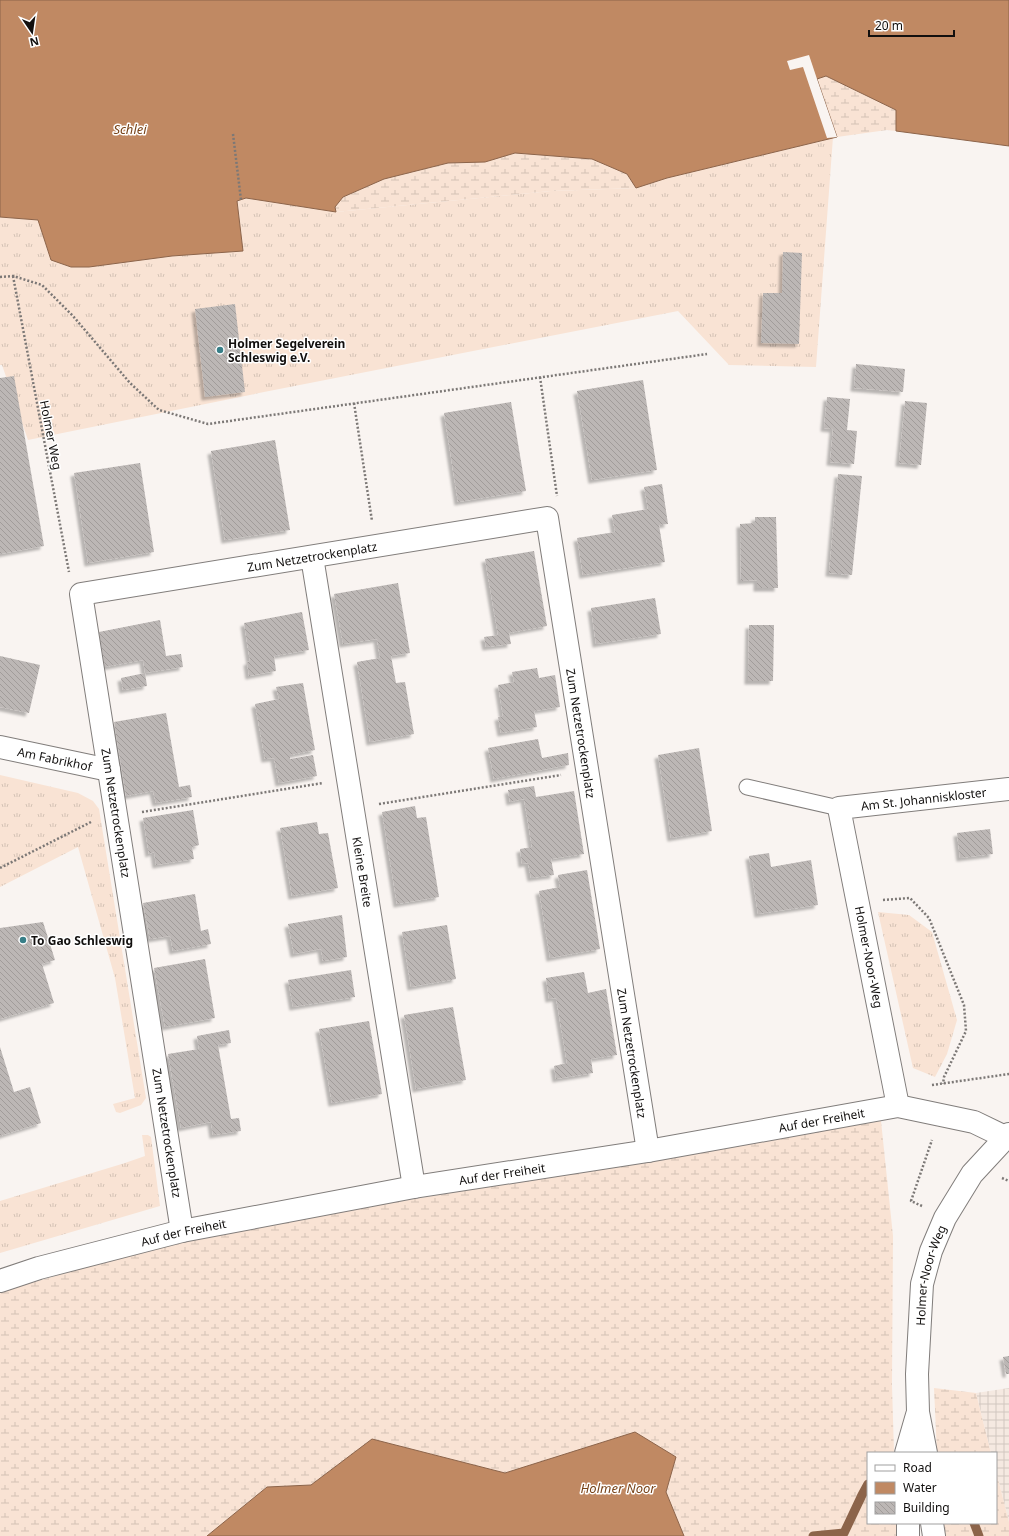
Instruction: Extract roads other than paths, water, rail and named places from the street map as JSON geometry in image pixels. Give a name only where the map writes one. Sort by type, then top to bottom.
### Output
[{"type":"street","name":"Zum Netzetrockenplatz","points":[[182,1231],[81,594],[547,518],[648,1151]]},
{"type":"street","name":"Kleine Breite","points":[[312,557],[414,1187]]},
{"type":"street","name":"Am Fabrikhof","points":[[0,747],[109,770]]},
{"type":"street","name":"Am St. Johanniskloster","points":[[839,808],[1009,789]]},
{"type":"street","name":"Holmer-Noor-Weg","points":[[839,808],[898,1106]]},
{"type":"street","name":"Auf der Freiheit","points":[[0,1281],[39,1268],[182,1231],[414,1187],[648,1151],[898,1106],[974,1122],[1007,1135]]},
{"type":"street","name":"Holmer-Noor-Weg","points":[[926,1452],[918,1412],[917,1374],[922,1284],[931,1251],[945,1218],[972,1174],[1007,1135]]},
{"type":"street","name":"Holmer-Noor-Weg","points":[[906,1452],[918,1412]]},
{"type":"street","points":[[908,1524],[908,1536]]},
{"type":"street","points":[[932,1524],[934,1536]]},
{"type":"lane","points":[[747,787],[839,808]]},
{"type":"water","name":"Schlei","points":[[0,0],[1009,0],[1009,146],[896,131],[896,110],[826,76],[817,79],[837,137],[667,178],[636,188],[627,174],[592,159],[515,153],[485,162],[448,163],[384,179],[343,197],[335,207],[336,212],[246,198],[237,201],[243,251],[172,256],[89,267],[71,267],[51,260],[38,220],[0,217]]},
{"type":"water","name":"Holmer Noor","points":[[635,1432],[676,1457],[666,1492],[684,1536],[207,1536],[267,1487],[311,1485],[372,1439],[505,1473]]},
{"type":"waterway","points":[[813,1536],[844,1533],[867,1486]]},
{"type":"waterway","points":[[974,1524],[979,1536]]},
{"type":"place","name":"Holmer Segelverein Schleswig e.V.","points":[[220,350]]},
{"type":"place","name":"To Gao Schleswig","points":[[23,940]]}]
